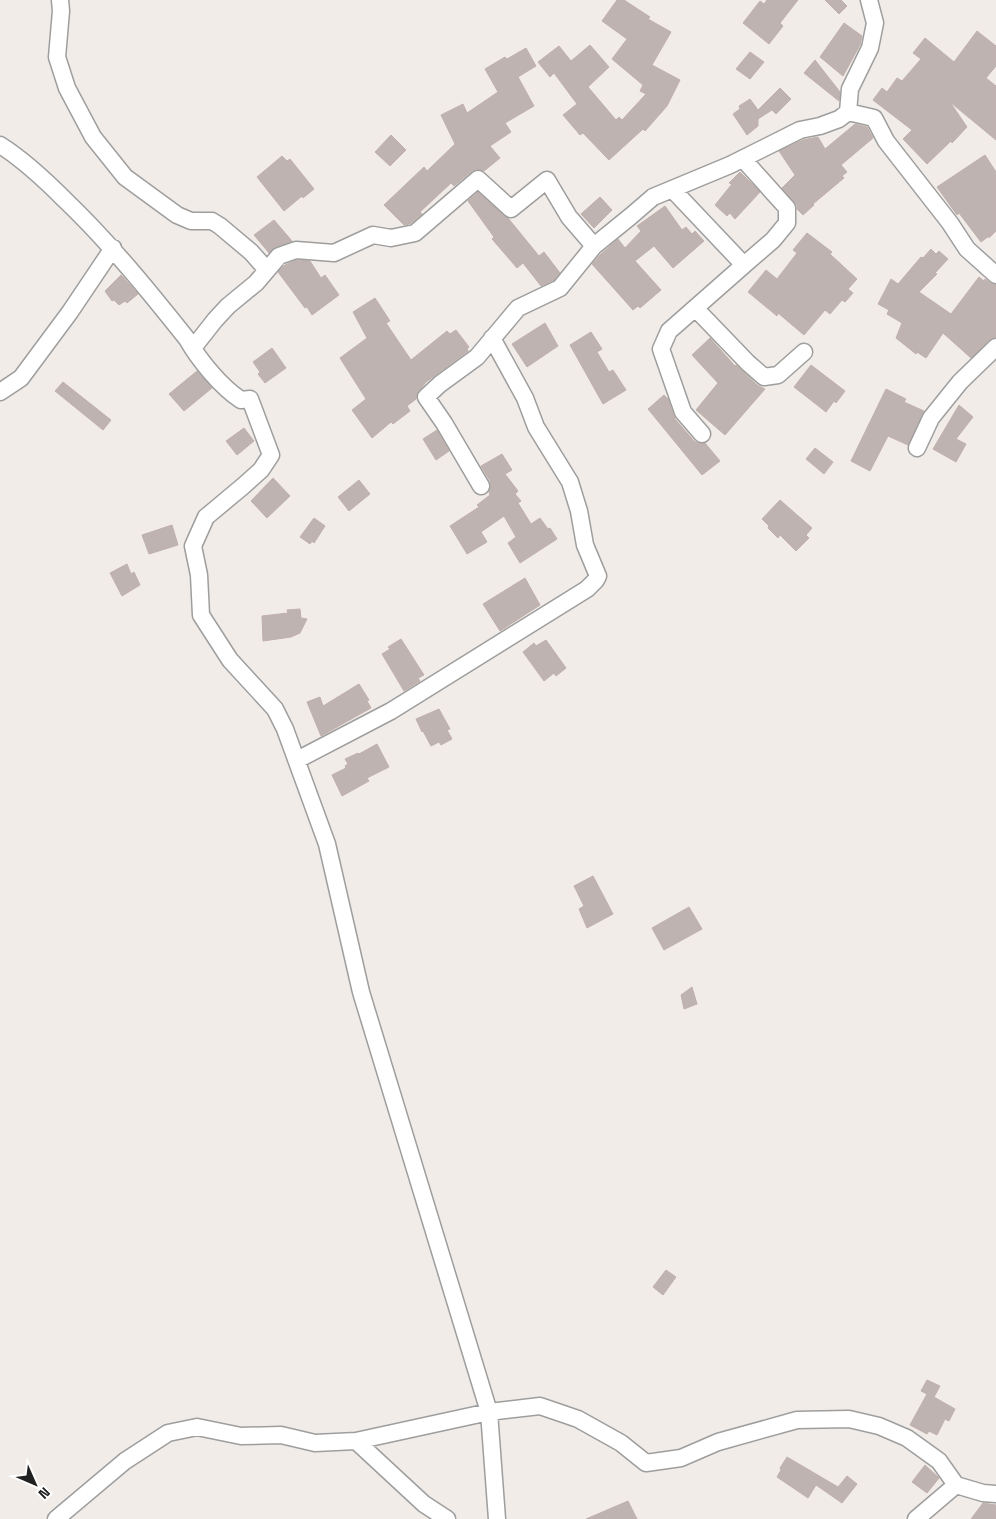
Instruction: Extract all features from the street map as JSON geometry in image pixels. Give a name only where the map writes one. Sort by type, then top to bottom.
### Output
[{"type":"street","points":[[60,0],[61,11],[56,57],[67,88],[93,137],[125,177],[177,215],[191,221],[212,221],[220,226],[251,252],[267,270]]},
{"type":"street","points":[[481,486],[444,423],[426,397],[440,384],[477,357],[518,308],[560,288],[594,246],[653,197],[743,159],[800,130],[820,126],[839,119],[848,112],[850,90],[870,48],[875,23],[869,0]]},
{"type":"street","points":[[848,112],[874,118],[886,141],[950,223],[967,249],[996,275]]},
{"type":"street","points":[[0,145],[35,170],[97,230],[149,291],[229,393],[241,400],[250,399],[272,455],[261,470],[206,517],[193,546],[199,575],[201,615],[230,660],[275,709],[297,760],[327,844],[361,992],[489,1412],[496,1519]]},
{"type":"street","points":[[702,434],[683,412],[661,349],[669,331],[774,240],[787,223],[787,208],[743,159]]},
{"type":"street","points":[[192,348],[222,313],[256,283],[279,256],[296,250],[334,253],[373,235],[391,238],[415,233],[478,178],[511,209],[547,180],[569,217],[594,246]]},
{"type":"street","points":[[672,189],[744,265]]},
{"type":"street","points":[[0,392],[20,378],[70,312],[113,248]]},
{"type":"street","points":[[695,308],[748,363],[764,376],[778,375],[804,352]]},
{"type":"street","points":[[297,760],[391,712],[587,589],[598,576],[585,545],[579,512],[570,482],[536,426],[525,398],[492,338]]},
{"type":"street","points":[[917,448],[931,418],[960,382],[996,347]]},
{"type":"street","points":[[56,1519],[125,1461],[168,1432],[198,1427],[241,1436],[281,1435],[315,1443],[356,1441],[489,1412],[540,1406],[578,1419],[622,1444],[646,1463],[681,1458],[718,1442],[797,1420],[849,1418],[880,1426],[907,1438],[939,1461],[956,1485],[983,1493],[996,1494]]},
{"type":"street","points":[[356,1441],[424,1504],[447,1519]]},
{"type":"street","points":[[916,1519],[956,1485]]},
{"type":"building","points":[[617,0],[624,0],[650,17],[648,19],[671,32],[652,65],[680,80],[667,106],[645,131],[643,129],[609,160],[583,133],[580,135],[563,115],[577,104],[554,73],[550,77],[538,62],[559,46],[571,61],[590,45],[609,67],[588,87],[616,120],[619,117],[622,120],[646,94],[640,91],[643,85],[612,59],[627,39],[602,21]]},
{"type":"building","points":[[767,0],[798,0],[780,23],[783,26],[769,44],[743,23],[760,1],[764,4]]},
{"type":"building","points":[[825,0],[841,0],[847,6],[839,14]]},
{"type":"building","points":[[844,23],[862,36],[860,45],[843,76],[820,57]]},
{"type":"building","points":[[977,31],[996,46],[996,66],[986,78],[996,86],[996,140],[950,102],[967,127],[952,143],[951,141],[927,164],[903,139],[912,130],[873,100],[882,88],[887,92],[897,78],[902,81],[921,59],[913,53],[925,38],[954,62]]},
{"type":"building","points":[[526,48],[536,66],[518,77],[534,106],[505,123],[511,132],[490,146],[500,158],[484,171],[476,169],[454,186],[451,183],[420,212],[422,214],[410,224],[404,225],[384,205],[424,167],[427,171],[455,144],[441,115],[463,104],[467,113],[498,92],[485,69],[505,57],[507,59]]},
{"type":"building","points":[[750,52],[764,62],[750,79],[736,69]]},
{"type":"building","points":[[815,60],[840,92],[839,101],[804,73]]},
{"type":"building","points":[[780,88],[791,99],[776,114],[772,110],[758,119],[758,126],[747,135],[733,114],[740,109],[739,106],[750,99],[758,110]]},
{"type":"building","points":[[855,124],[867,127],[873,138],[841,165],[847,172],[842,176],[844,178],[803,215],[782,188],[795,175],[779,151],[803,140],[818,137],[825,149]]},
{"type":"building","points":[[391,135],[406,150],[390,166],[375,152]]},
{"type":"building","points":[[985,155],[996,172],[996,231],[989,238],[989,236],[981,242],[959,213],[957,215],[937,187]]},
{"type":"building","points":[[282,156],[287,161],[290,159],[314,189],[284,211],[257,177]]},
{"type":"building","points":[[740,172],[760,192],[735,219],[730,213],[727,216],[715,205],[732,184],[729,183]]},
{"type":"building","points":[[478,192],[508,218],[539,256],[544,252],[560,273],[554,280],[541,286],[523,263],[517,268],[492,239],[494,237],[468,201]]},
{"type":"building","points":[[600,197],[612,210],[594,228],[581,214]]},
{"type":"building","points":[[665,206],[682,230],[686,227],[692,234],[695,231],[704,241],[673,268],[654,246],[635,261],[661,290],[640,308],[638,306],[633,310],[592,264],[618,239],[625,248],[641,231],[637,226]]},
{"type":"building","points":[[274,220],[292,241],[275,247],[269,253],[254,235]]},
{"type":"building","points":[[807,233],[832,252],[830,254],[857,279],[848,289],[853,293],[845,302],[842,300],[830,314],[825,310],[804,335],[778,313],[777,316],[748,292],[766,270],[777,279],[797,253],[793,250]]},
{"type":"building","points":[[931,249],[936,254],[939,251],[948,259],[935,273],[937,274],[919,292],[951,314],[979,277],[996,285],[996,337],[989,340],[971,358],[943,333],[926,358],[917,352],[916,354],[896,338],[902,323],[887,314],[889,310],[878,304],[891,279],[898,284],[921,257],[923,258]]},
{"type":"building","points":[[297,260],[310,261],[321,278],[325,275],[339,295],[312,315],[278,272],[285,265]]},
{"type":"building","points":[[121,275],[138,294],[127,303],[125,301],[119,305],[114,300],[112,301],[105,291]]},
{"type":"building","points":[[375,298],[390,321],[386,323],[411,360],[447,331],[450,334],[456,330],[469,347],[468,351],[426,382],[417,393],[416,399],[407,406],[410,411],[393,424],[391,422],[372,438],[352,410],[366,399],[340,358],[367,338],[353,312]]},
{"type":"building","points":[[545,323],[558,346],[527,367],[512,344]]},
{"type":"building","points":[[591,332],[602,349],[597,352],[609,372],[613,370],[626,390],[603,404],[570,345]]},
{"type":"building","points":[[710,338],[735,366],[757,385],[765,389],[725,435],[696,410],[718,383],[692,355]]},
{"type":"building","points":[[272,348],[286,368],[265,383],[258,374],[260,372],[253,362]]},
{"type":"building","points":[[811,365],[845,391],[826,412],[794,387]]},
{"type":"building","points":[[197,371],[212,388],[184,411],[169,394]]},
{"type":"building","points":[[63,382],[111,420],[103,430],[55,391]]},
{"type":"building","points":[[886,389],[906,399],[904,402],[924,411],[908,445],[888,436],[870,471],[851,461]]},
{"type":"building","points":[[664,395],[668,399],[675,419],[694,441],[699,444],[705,443],[720,461],[702,475],[648,409]]},
{"type":"building","points":[[959,405],[973,417],[956,439],[966,444],[956,462],[933,449]]},
{"type":"building","points":[[244,428],[254,441],[237,455],[226,441]]},
{"type":"building","points":[[437,430],[449,451],[436,460],[423,439]]},
{"type":"building","points":[[815,448],[833,462],[824,474],[806,459]]},
{"type":"building","points":[[502,454],[512,470],[505,474],[518,491],[515,494],[521,501],[518,503],[531,524],[540,518],[557,539],[520,563],[508,543],[516,537],[504,516],[481,532],[487,542],[467,554],[450,526],[479,507],[477,505],[490,495],[490,481],[481,466]]},
{"type":"building","points":[[273,478],[290,496],[267,518],[251,501]]},
{"type":"building","points":[[359,480],[370,494],[349,511],[338,497]]},
{"type":"building","points":[[780,500],[812,528],[806,535],[809,538],[796,551],[780,535],[778,538],[762,519]]},
{"type":"building","points":[[314,518],[325,526],[314,543],[312,541],[310,544],[300,537]]},
{"type":"building","points":[[172,525],[178,545],[149,554],[142,535]]},
{"type":"building","points":[[127,564],[131,574],[134,572],[140,585],[122,596],[110,573]]},
{"type":"building","points":[[525,578],[540,605],[500,631],[483,604]]},
{"type":"building","points":[[300,609],[301,618],[307,619],[300,633],[291,637],[263,641],[262,616],[288,613],[287,610]]},
{"type":"building","points":[[401,639],[424,675],[418,678],[420,681],[404,691],[382,654],[390,649],[388,647]]},
{"type":"building","points":[[546,640],[566,668],[556,676],[554,673],[544,681],[523,652],[534,643],[536,646]]},
{"type":"building","points":[[359,684],[369,700],[367,701],[371,708],[321,736],[307,702],[320,697],[323,706]]},
{"type":"building","points":[[439,709],[450,729],[447,730],[452,739],[441,745],[439,742],[431,746],[416,719]]},
{"type":"building","points":[[377,744],[389,767],[367,778],[369,781],[342,796],[332,775],[346,768],[345,766],[348,764],[345,759]]},
{"type":"building","points":[[593,876],[613,914],[587,928],[579,909],[584,906],[574,886]]},
{"type":"building","points":[[689,907],[702,929],[664,950],[652,928]]},
{"type":"building","points":[[692,987],[697,1004],[684,1009],[681,995]]},
{"type":"building","points":[[666,1270],[676,1277],[663,1295],[653,1287]]},
{"type":"building","points":[[927,1380],[940,1386],[934,1397],[955,1409],[949,1421],[945,1419],[937,1435],[929,1431],[927,1434],[910,1425],[927,1394],[921,1391]]},
{"type":"building","points":[[787,1457],[838,1487],[847,1476],[857,1484],[842,1503],[816,1485],[808,1498],[777,1477]]},
{"type":"building","points":[[925,1465],[939,1478],[927,1493],[912,1482]]},
{"type":"building","points":[[628,1501],[637,1519],[586,1519]]},
{"type":"building","points":[[983,1503],[996,1505],[996,1519],[971,1519]]}]
